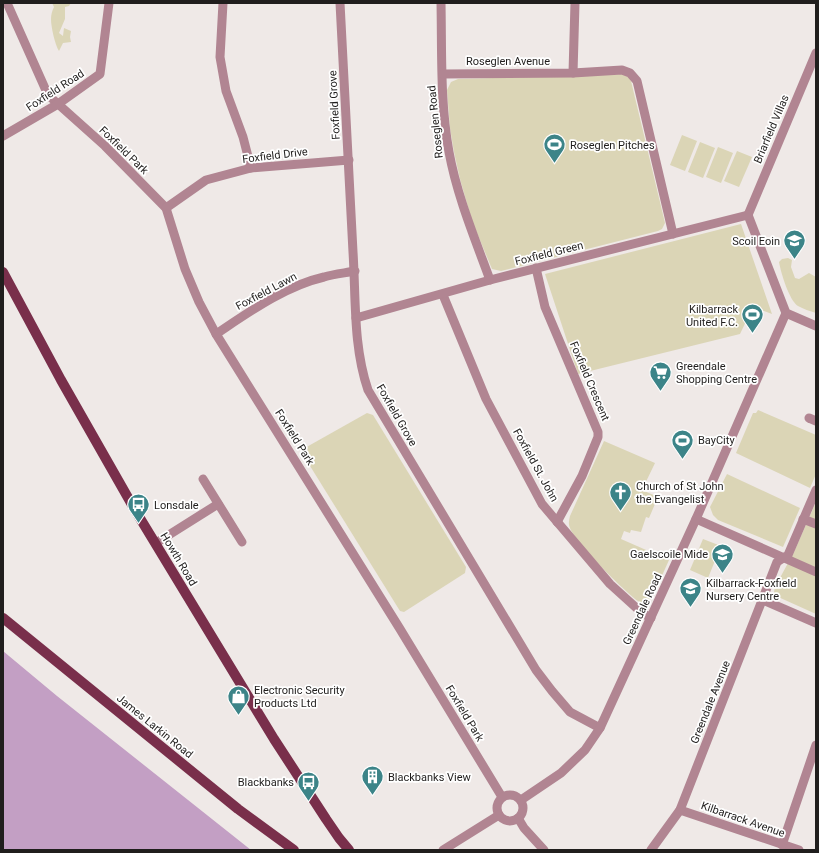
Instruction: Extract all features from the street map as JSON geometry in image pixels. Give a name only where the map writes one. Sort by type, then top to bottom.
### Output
[{"type":"main road","name":"Howth Road","points":[[3,272],[98,445],[156,543],[326,820],[350,850]]},
{"type":"main road","name":"James Larkin Road","points":[[3,618],[238,809],[294,850]]},
{"type":"street","name":"Foxfield Park","points":[[7,3],[48,96],[105,146],[166,208],[185,269],[199,302],[216,334],[400,629],[502,797]]},
{"type":"street","name":"Foxfield Road","points":[[3,136],[58,104],[100,74],[109,3]]},
{"type":"street","points":[[223,3],[220,57],[226,91],[243,138],[251,168]]},
{"type":"street","name":"Foxfield Grove","points":[[340,3],[356,318],[360,359],[368,390],[387,424],[448,522],[536,670],[552,692],[570,712],[600,728]]},
{"type":"street","name":"Roseglen Road","points":[[441,3],[443,74],[449,153],[469,224],[490,280]]},
{"type":"street","points":[[573,73],[575,3]]},
{"type":"street","name":"Briarfield Villas","points":[[748,215],[816,53]]},
{"type":"street","name":"Roseglen Avenue","points":[[443,74],[573,73],[622,70],[630,73],[637,81],[673,234]]},
{"type":"street","name":"Foxfield Drive","points":[[166,208],[206,180],[251,168],[349,160]]},
{"type":"street","points":[[748,215],[786,313],[816,326]]},
{"type":"street","name":"Foxfield Green","points":[[356,318],[490,280],[748,215]]},
{"type":"street","name":"Foxfield Crescent","points":[[536,268],[545,307],[598,432],[598,437],[582,476],[558,522]]},
{"type":"street","name":"Foxfield Lawn","points":[[216,334],[277,296],[300,285],[323,277],[354,271]]},
{"type":"street","name":"Foxfield St. John","points":[[443,294],[486,399],[542,504],[610,584],[642,613],[651,618]]},
{"type":"street","name":"Greendale Road","points":[[520,800],[561,773],[585,750],[600,728],[696,519],[786,313]]},
{"type":"street","points":[[203,479],[242,542]]},
{"type":"street","name":"Greendale Avenue","points":[[651,850],[680,810],[777,562],[788,554],[816,490]]},
{"type":"street","points":[[156,543],[218,504]]},
{"type":"street","points":[[696,519],[816,572]]},
{"type":"street","points":[[803,519],[816,524]]},
{"type":"street","points":[[763,600],[816,623]]},
{"type":"street","points":[[782,845],[816,745]]},
{"type":"street","points":[[512,795],[520,800],[522,810],[518,818],[507,820],[498,815],[497,805],[502,797],[512,795]]},
{"type":"street","name":"Kilbarrack Avenue","points":[[680,810],[799,850]]},
{"type":"street","points":[[443,850],[498,815]]},
{"type":"street","points":[[518,818],[524,828],[544,850]]},
{"type":"shaded area","points":[[52,3],[71,3],[69,6],[65,7],[65,19],[59,33],[63,36],[64,28],[71,31],[71,42],[63,43],[59,51],[52,27],[51,16],[54,7]]},
{"type":"shaded area","name":"Roseglen Pitches","points":[[621,74],[628,76],[631,81],[665,223],[662,229],[501,271],[492,269],[472,221],[454,152],[450,128],[447,90],[451,82],[458,79]]},
{"type":"shaded area","points":[[682,135],[697,141],[685,171],[670,165]]},
{"type":"shaded area","points":[[700,142],[715,148],[703,178],[688,172]]},
{"type":"shaded area","points":[[718,147],[733,153],[721,183],[706,177]]},
{"type":"shaded area","points":[[737,151],[752,157],[739,187],[724,181]]},
{"type":"shaded area","points":[[741,224],[772,314],[753,307],[740,334],[578,374],[545,274]]},
{"type":"shaded area","points":[[788,258],[792,260],[791,267],[795,278],[799,279],[809,273],[816,277],[816,313],[798,306],[792,298],[779,262],[782,259]]},
{"type":"shaded area","points":[[758,410],[816,435],[816,474],[810,488],[736,453],[753,413],[756,413]]},
{"type":"shaded area","points":[[367,413],[373,415],[466,567],[465,573],[404,612],[400,611],[302,453],[303,449]]},
{"type":"shaded area","points":[[604,441],[655,463],[642,490],[658,497],[649,518],[646,517],[641,532],[631,530],[630,533],[624,531],[621,539],[669,560],[652,598],[647,602],[642,603],[631,596],[590,555],[574,535],[569,526],[570,516]]},
{"type":"shaded area","points":[[727,474],[800,508],[783,547],[718,520],[713,515],[710,507]]},
{"type":"shaded area","points":[[816,502],[816,614],[776,596],[774,592],[775,587],[794,552]]},
{"type":"shaded area","points":[[703,539],[721,546],[708,578],[690,570]]},
{"type":"shaded area","points":[[3,651],[57,696],[251,850],[3,850]]},
{"type":"place","name":"Roseglen Pitches","points":[[554,164]]},
{"type":"place","name":"Scoil Eoin","points":[[795,260]]},
{"type":"place","name":"Kilbarrack United F.C.","points":[[753,334]]},
{"type":"place","name":"Greendale Shopping Centre","points":[[660,392]]},
{"type":"place","name":"BayCity","points":[[682,460]]},
{"type":"place","name":"Church of St John the Evangelist","points":[[621,512]]},
{"type":"place","name":"Lonsdale","points":[[139,524]]},
{"type":"place","name":"Gaelscoile Mide","points":[[723,574]]},
{"type":"place","name":"Kilbarrack-Foxfield Nursery Centre","points":[[690,608]]},
{"type":"place","name":"Electronic Security Products Ltd","points":[[238,716]]},
{"type":"place","name":"Blackbanks View","points":[[372,796]]},
{"type":"place","name":"Blackbanks","points":[[309,802]]}]
